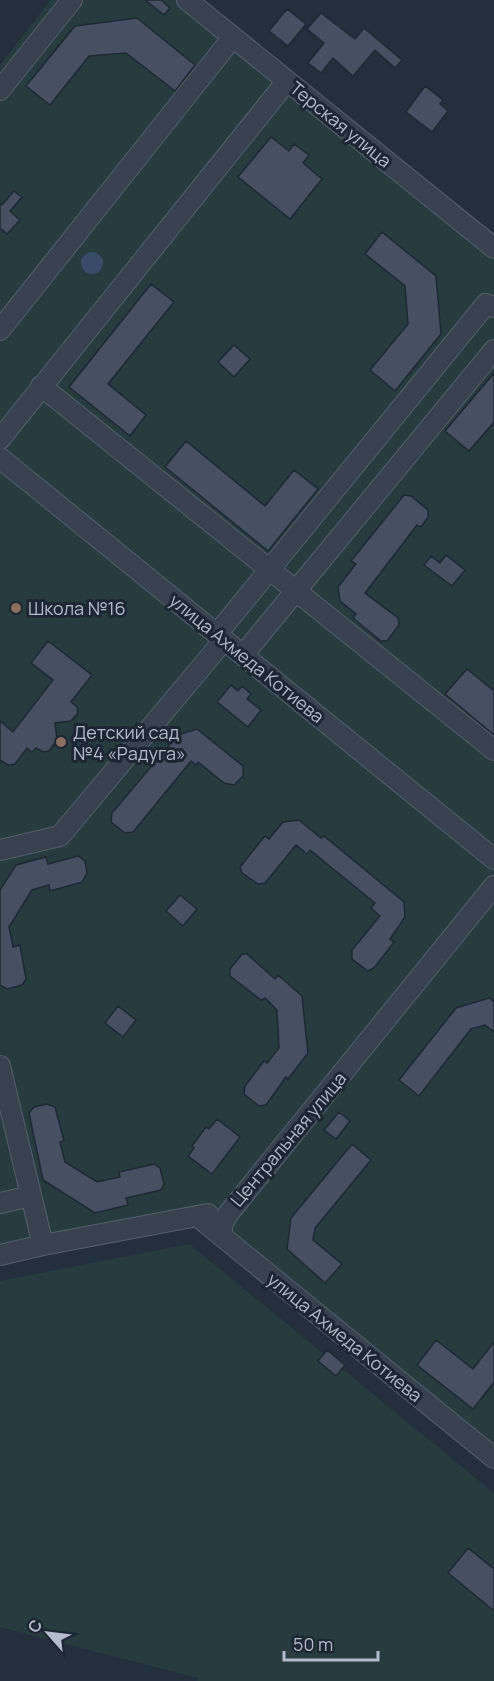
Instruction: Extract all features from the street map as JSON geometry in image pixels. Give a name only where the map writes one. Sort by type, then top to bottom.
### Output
[{"type":"street","points":[[0,90],[72,0]]},
{"type":"street","name":"Терская улица","points":[[187,0],[494,248]]},
{"type":"street","points":[[0,330],[233,37]]},
{"type":"street","points":[[0,439],[287,81]]},
{"type":"street","points":[[0,850],[60,836],[220,637],[269,569],[486,304],[494,307]]},
{"type":"street","points":[[243,655],[494,350]]},
{"type":"street","points":[[41,386],[494,750]]},
{"type":"street","name":"улица Ахмеда Котиева","points":[[0,458],[494,859]]},
{"type":"street","name":"Центральная улица","points":[[0,1255],[231,1210],[494,886]]},
{"type":"street","points":[[0,1066],[43,1245]]},
{"type":"street","points":[[0,1203],[31,1196]]},
{"type":"street","points":[[221,1235],[222,1223],[231,1210]]},
{"type":"street","name":"улица Ахмеда Котиева","points":[[197,1216],[494,1458]]},
{"type":"green space","points":[[51,0],[187,0],[494,248],[494,1458],[197,1216],[0,1255],[0,65]]},
{"type":"green space","points":[[189,1244],[494,1493],[494,1681],[197,1681],[198,1678],[0,1627],[0,1281]]},
{"type":"water","points":[[92,252],[100,255],[103,263],[100,271],[92,274],[84,271],[81,263],[84,255]]},
{"type":"building","points":[[145,0],[161,0],[170,8],[164,15]]},
{"type":"building","points":[[287,9],[306,24],[288,46],[269,31]]},
{"type":"building","points":[[321,13],[355,39],[364,28],[402,60],[395,68],[375,50],[353,76],[333,58],[321,73],[308,63],[324,43],[307,29]]},
{"type":"building","points":[[137,18],[195,65],[175,91],[126,53],[89,56],[50,105],[26,86],[75,26]]},
{"type":"building","points":[[425,86],[443,100],[440,104],[448,111],[432,132],[406,112]]},
{"type":"building","points":[[271,137],[289,151],[294,144],[309,155],[303,163],[322,179],[290,219],[238,177]]},
{"type":"building","points":[[14,191],[22,197],[10,211],[20,220],[7,234],[0,228],[0,203],[2,205]]},
{"type":"building","points":[[382,232],[436,276],[441,334],[395,391],[370,370],[408,324],[405,286],[365,254]]},
{"type":"building","points":[[151,284],[174,302],[108,384],[146,415],[130,436],[69,387]]},
{"type":"building","points":[[234,345],[250,359],[234,377],[218,362]]},
{"type":"building","points":[[494,373],[494,422],[469,451],[445,431]]},
{"type":"building","points":[[186,441],[265,506],[294,470],[318,489],[268,551],[165,467]]},
{"type":"building","points":[[404,495],[411,496],[428,510],[428,517],[421,527],[417,525],[365,593],[398,618],[399,625],[387,641],[381,641],[353,618],[356,614],[340,601],[338,587],[356,564],[351,561]]},
{"type":"building","points":[[446,555],[465,570],[452,586],[424,565],[431,556],[440,563]]},
{"type":"building","points":[[48,641],[92,675],[71,702],[77,707],[78,713],[71,721],[55,723],[57,740],[49,751],[43,752],[36,748],[32,752],[27,748],[15,764],[8,765],[0,760],[0,721],[13,732],[53,680],[31,663]]},
{"type":"building","points":[[467,669],[494,691],[494,735],[445,694]]},
{"type":"building","points":[[231,685],[238,691],[242,686],[251,694],[247,699],[261,710],[248,727],[217,702]]},
{"type":"building","points":[[197,729],[243,766],[243,776],[234,785],[224,783],[198,762],[196,765],[191,761],[133,832],[125,833],[111,822],[112,813],[178,735]]},
{"type":"building","points":[[299,820],[321,838],[324,836],[404,902],[405,917],[390,939],[394,942],[374,968],[368,971],[352,959],[352,950],[380,916],[371,908],[375,903],[310,850],[307,854],[296,845],[265,883],[258,884],[242,873],[240,867],[265,836],[269,839],[283,822]]},
{"type":"building","points":[[78,856],[85,861],[87,873],[82,882],[50,891],[49,885],[32,890],[9,927],[13,947],[20,945],[26,979],[22,985],[7,989],[0,985],[0,890],[16,865],[46,857],[48,864]]},
{"type":"building","points":[[180,895],[197,909],[183,926],[166,911]]},
{"type":"building","points":[[242,954],[247,954],[275,979],[278,975],[302,996],[308,1053],[288,1079],[286,1077],[266,1105],[259,1106],[244,1094],[245,1086],[264,1061],[267,1063],[279,1048],[277,1010],[265,998],[261,1000],[230,976],[230,969]]},
{"type":"building","points":[[489,998],[494,1002],[494,1032],[485,1025],[471,1029],[419,1096],[399,1080],[456,1008]]},
{"type":"building","points":[[118,1006],[136,1020],[123,1037],[105,1023]]},
{"type":"building","points":[[47,1104],[55,1107],[64,1141],[60,1142],[65,1162],[97,1182],[120,1177],[119,1172],[154,1164],[160,1168],[164,1184],[161,1190],[126,1198],[128,1205],[95,1213],[43,1180],[29,1113],[34,1107]]},
{"type":"building","points":[[339,1112],[350,1121],[336,1139],[324,1130]]},
{"type":"building","points":[[217,1119],[240,1137],[212,1174],[188,1156],[194,1148],[192,1146],[206,1127],[209,1129]]},
{"type":"building","points":[[352,1144],[371,1160],[315,1228],[313,1240],[342,1264],[325,1283],[287,1249],[291,1218]]},
{"type":"building","points":[[436,1340],[473,1369],[494,1342],[494,1382],[473,1409],[417,1365]]},
{"type":"building","points":[[327,1350],[345,1365],[336,1376],[318,1361]]},
{"type":"building","points":[[468,1548],[494,1569],[494,1611],[448,1573]]},
{"type":"place","name":"Школа №16","points":[[16,608]]},
{"type":"place","name":"Детский сад №4 «Радуга»","points":[[61,742]]}]
